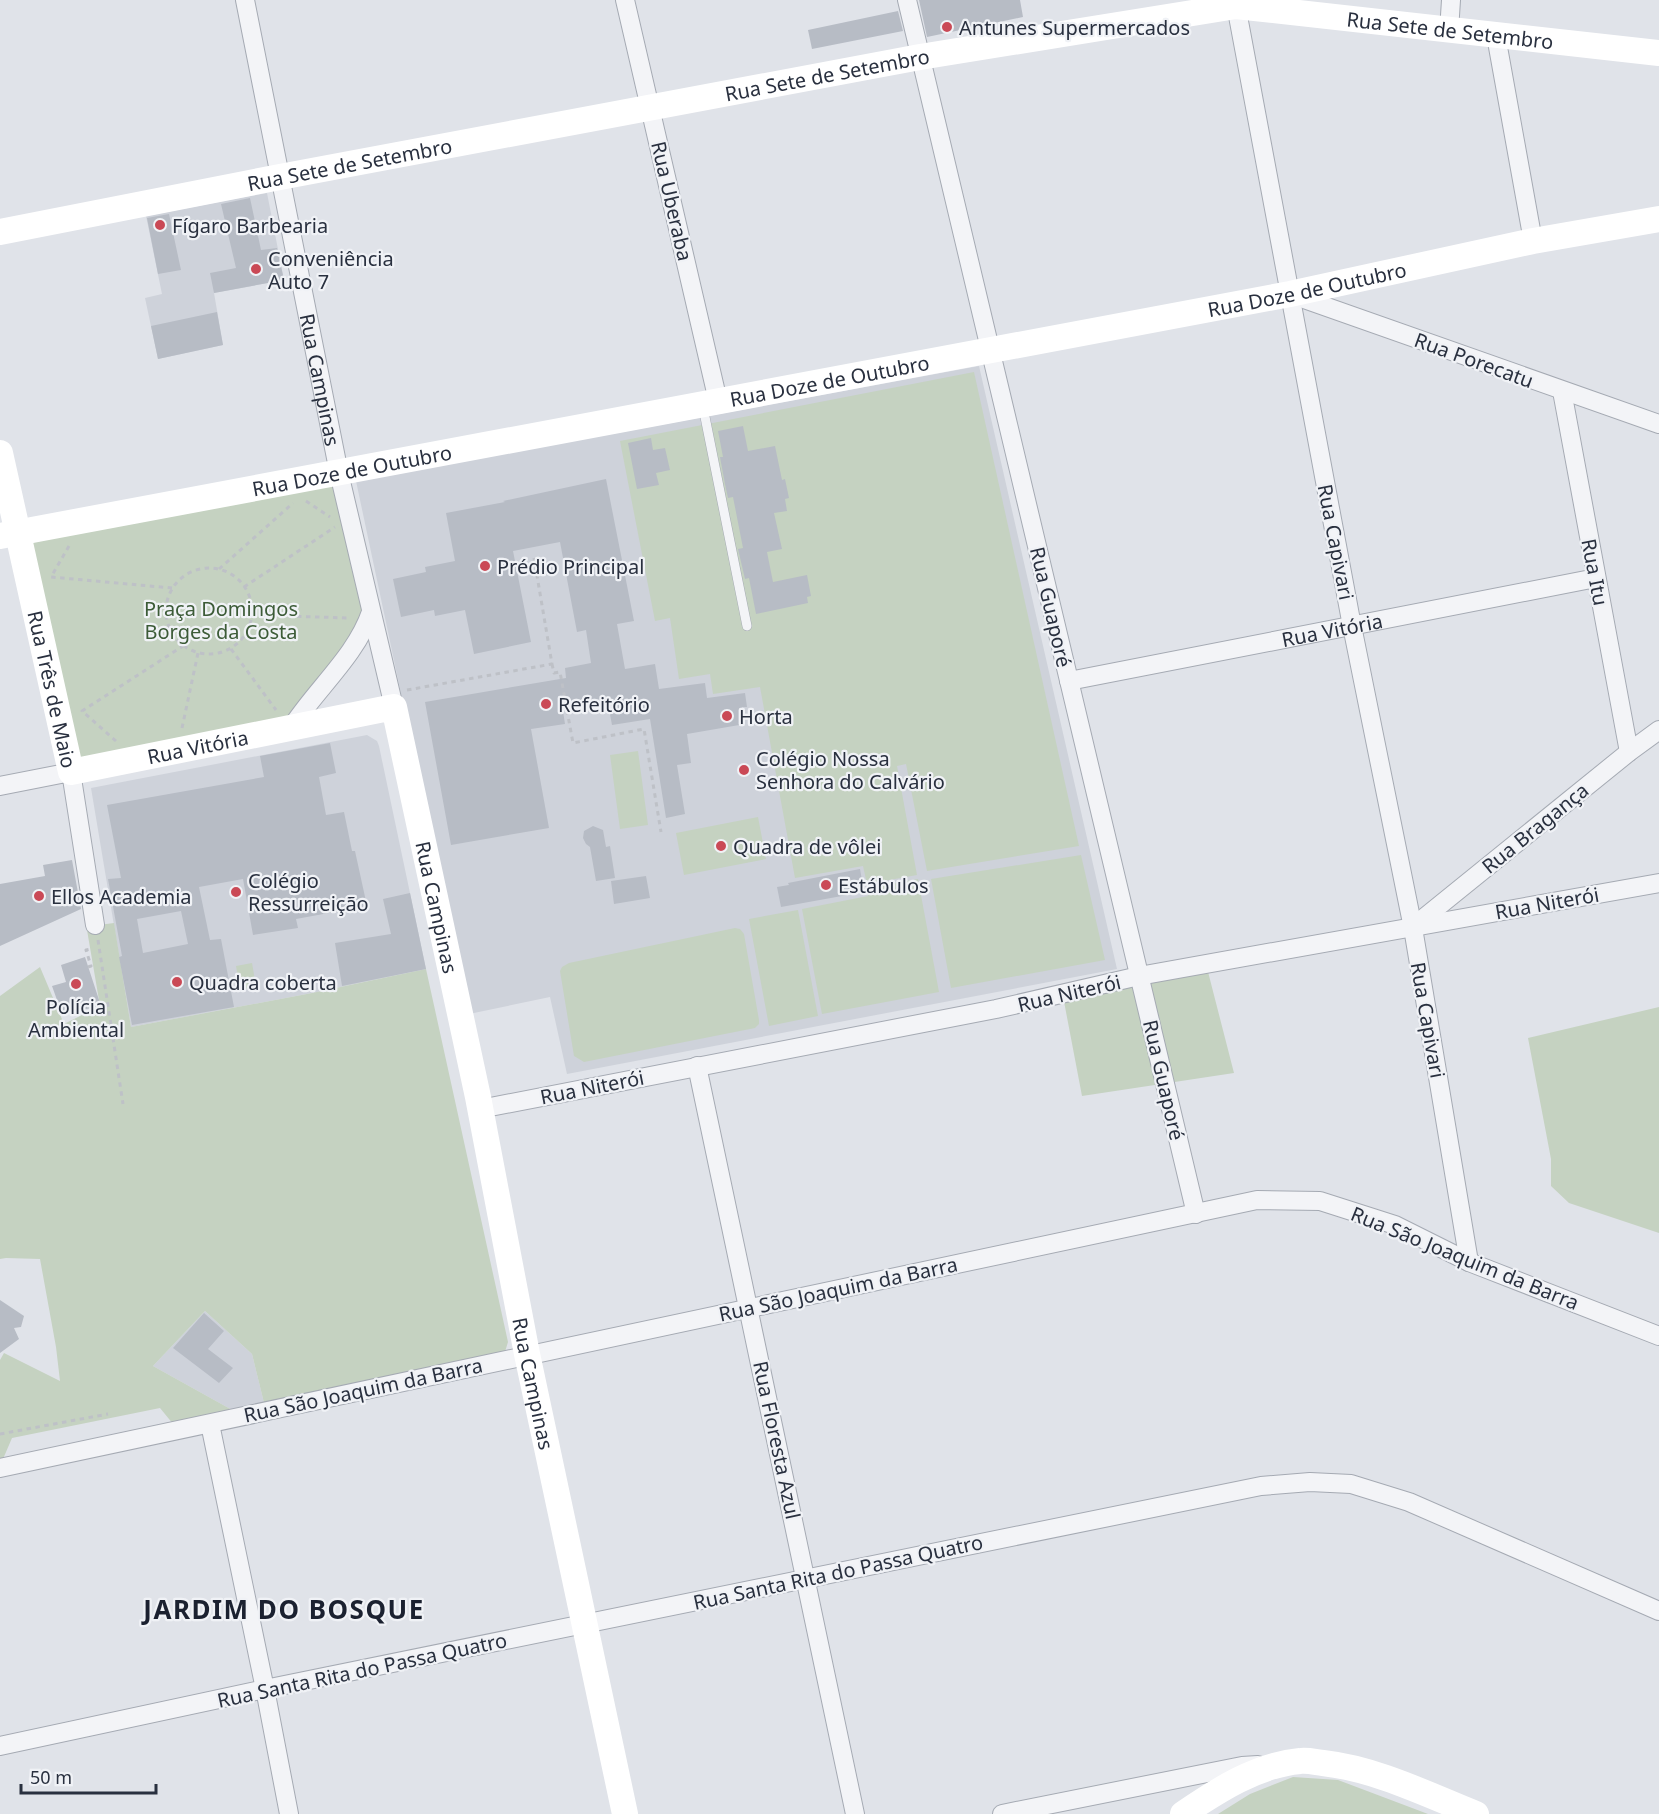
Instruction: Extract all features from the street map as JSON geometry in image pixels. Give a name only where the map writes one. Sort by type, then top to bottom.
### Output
[{"type":"main road","name":"Rua Sete de Setembro","points":[[0,232],[920,57],[1235,3],[1449,31],[1659,53]]},
{"type":"main road","name":"Rua Doze de Outubro","points":[[9,535],[1290,294],[1533,241],[1659,219]]},
{"type":"main road","name":"Rua Três de Maio","points":[[0,453],[9,535],[71,772]]},
{"type":"main road","name":"Rua Vitória","points":[[71,772],[392,700]]},
{"type":"main road","name":"Rua Campinas","points":[[392,700],[480,1109],[527,1354],[625,1814]]},
{"type":"main road","points":[[1183,1814],[1226,1786],[1265,1769],[1301,1760],[1349,1766],[1385,1777],[1476,1814]]},
{"type":"street","name":"Rua Campinas","points":[[245,0],[366,615],[392,700]]},
{"type":"street","name":"Rua Uberaba","points":[[625,0],[650,108],[710,403]]},
{"type":"street","name":"Rua Guaporé","points":[[907,0],[1196,1214]]},
{"type":"street","points":[[1449,31],[1451,0]]},
{"type":"street","name":"Rua Capivari","points":[[1235,3],[1352,626],[1413,928],[1469,1262]]},
{"type":"street","points":[[1496,36],[1533,241]]},
{"type":"street","name":"Rua Porecatu","points":[[1290,294],[1659,424]]},
{"type":"street","name":"Rua Itu","points":[[1562,391],[1629,752]]},
{"type":"street","name":"Rua Vitória","points":[[1069,681],[1596,578]]},
{"type":"street","points":[[286,723],[300,714],[363,633],[366,615]]},
{"type":"street","name":"Rua Bragança","points":[[1413,928],[1659,730]]},
{"type":"street","name":"Rua Vitória","points":[[0,786],[71,772]]},
{"type":"street","name":"Rua Três de Maio","points":[[71,772],[95,925]]},
{"type":"street","name":"Rua Niterói","points":[[480,1109],[996,1009],[1139,976],[1659,883]]},
{"type":"street","name":"Rua Floresta Azul","points":[[697,1066],[807,1578],[855,1814]]},
{"type":"street","name":"Rua São Joaquim da Barra","points":[[0,1468],[1257,1200],[1320,1201],[1395,1225],[1469,1262],[1659,1336]]},
{"type":"street","points":[[210,1424],[289,1814]]},
{"type":"street","name":"Rua Santa Rita do Passa Quatro","points":[[0,1746],[265,1689],[1261,1486],[1310,1482],[1351,1484],[1409,1502],[1659,1611]]},
{"type":"street","points":[[1002,1814],[1242,1766],[1301,1760]]},
{"type":"lane","points":[[710,403],[747,626]]},
{"type":"path","points":[[219,569],[300,497],[330,517]]},
{"type":"path","points":[[244,586],[340,523]]},
{"type":"path","points":[[70,544],[51,577],[172,588]]},
{"type":"path","points":[[534,558],[552,664],[554,673],[560,672],[573,743],[644,729],[661,832]]},
{"type":"path","points":[[198,569],[219,569],[237,579],[244,586],[251,602],[250,625],[240,642],[231,648],[215,654],[198,654],[183,646],[171,631],[166,612],[167,600],[172,588],[188,574],[198,569]]},
{"type":"path","points":[[252,615],[366,615]]},
{"type":"path","points":[[116,741],[82,711],[183,646]]},
{"type":"path","points":[[231,648],[286,723]]},
{"type":"path","points":[[180,738],[198,654]]},
{"type":"path","points":[[392,700],[552,664]]},
{"type":"path","points":[[95,925],[123,1104]]},
{"type":"path","points":[[88,967],[91,966],[86,950],[91,949]]},
{"type":"path","points":[[0,1434],[108,1414]]},
{"type":"shaded area","points":[[267,193],[284,280],[214,293],[223,345],[158,359],[145,298],[162,294],[146,216]]},
{"type":"shaded area","name":"Colégio Nossa Senhora do Calvário","points":[[979,366],[1117,969],[567,1074],[550,997],[469,1014],[356,481]]},
{"type":"shaded area","name":"Colégio Ressurreição","points":[[367,735],[377,741],[379,746],[426,969],[131,1027],[91,788]]},
{"type":"shaded area","points":[[205,1311],[252,1354],[266,1411],[243,1416],[153,1366]]},
{"type":"green space","points":[[974,372],[1079,846],[927,871],[906,764],[897,766],[917,875],[867,884],[863,866],[795,878],[760,687],[713,694],[710,674],[679,679],[670,618],[655,621],[620,441]]},
{"type":"green space","name":"Praça Domingos Borges da Costa","points":[[333,481],[365,616],[357,632],[285,723],[79,762],[26,544]]},
{"type":"green space","points":[[638,751],[648,825],[620,829],[610,755]]},
{"type":"green space","name":"Quadra de vôlei","points":[[758,817],[766,859],[684,875],[676,833]]},
{"type":"green space","points":[[1081,855],[1105,960],[951,988],[931,879]]},
{"type":"green space","points":[[918,879],[939,992],[822,1014],[802,909],[868,896],[867,888]]},
{"type":"green space","points":[[798,910],[818,1016],[769,1026],[749,919]]},
{"type":"green space","points":[[114,923],[131,1027],[426,969],[508,1342],[504,1355],[266,1411],[252,1354],[205,1311],[153,1366],[243,1416],[178,1430],[160,1408],[12,1438],[0,1466],[0,1360],[4,1353],[60,1381],[40,1259],[0,1259],[0,996],[40,967],[64,1024],[100,1006],[87,930],[91,926]]},
{"type":"green space","points":[[735,928],[740,929],[744,934],[759,1020],[755,1028],[584,1062],[574,1056],[560,971],[562,967],[569,963]]},
{"type":"green space","points":[[252,963],[256,986],[240,990],[236,966]]},
{"type":"green space","points":[[1206,964],[1234,1073],[1082,1096],[1062,991]]},
{"type":"green space","points":[[1659,1007],[1659,1233],[1569,1203],[1551,1186],[1551,1159],[1528,1038]]},
{"type":"green space","points":[[1293,1777],[1338,1780],[1428,1814],[1218,1814],[1250,1794]]},
{"type":"building","name":"Antunes Supermercados","points":[[919,0],[1020,0],[1023,17],[927,37]]},
{"type":"building","points":[[898,11],[903,31],[812,49],[808,30]]},
{"type":"building","points":[[250,198],[261,250],[277,248],[284,280],[214,293],[210,273],[236,268],[221,204]]},
{"type":"building","points":[[169,214],[181,270],[158,274],[147,218]]},
{"type":"building","points":[[217,312],[223,345],[158,359],[151,326]]},
{"type":"building","points":[[743,426],[748,451],[775,446],[782,480],[785,479],[789,498],[785,499],[787,511],[774,513],[782,549],[767,552],[773,582],[807,575],[811,596],[807,597],[808,603],[756,614],[749,578],[745,579],[738,549],[743,548],[733,497],[728,498],[725,484],[718,431]]},
{"type":"building","points":[[651,438],[653,450],[665,448],[670,470],[656,473],[659,485],[637,489],[628,443]]},
{"type":"building","points":[[606,479],[634,621],[617,624],[625,669],[655,664],[659,689],[705,683],[707,698],[745,693],[747,707],[742,707],[745,724],[687,734],[691,763],[677,765],[685,814],[666,818],[650,719],[612,725],[607,698],[562,705],[565,724],[531,729],[549,828],[451,845],[425,702],[566,678],[565,668],[591,663],[586,630],[577,632],[560,542],[513,551],[531,642],[474,654],[465,610],[435,616],[434,610],[401,617],[393,579],[426,572],[425,567],[455,561],[446,513]]},
{"type":"building","name":"Colégio Ressurreição","points":[[330,743],[336,773],[319,777],[326,815],[344,812],[367,906],[296,919],[298,928],[253,935],[243,879],[199,887],[210,940],[221,939],[234,1007],[132,1025],[108,879],[121,878],[107,805],[264,777],[260,756]],"holes":[[[181,911],[188,944],[143,953],[137,919]]]},
{"type":"building","points":[[593,826],[603,830],[606,847],[610,846],[615,878],[596,881],[590,847],[583,838],[584,831]]},
{"type":"building","name":"Ellos Academia","points":[[72,860],[81,909],[0,946],[0,884],[45,876],[43,865]]},
{"type":"building","name":"Estábulos","points":[[860,869],[864,892],[781,907],[777,887]]},
{"type":"building","points":[[646,876],[650,898],[614,904],[611,881]]},
{"type":"building","points":[[410,893],[426,969],[342,986],[335,943],[391,934],[383,899]]},
{"type":"building","name":"Polícia Ambiental","points":[[85,957],[101,1006],[62,1014],[52,986],[66,982],[61,965]]},
{"type":"building","points":[[0,1300],[24,1316],[21,1327],[14,1328],[19,1339],[0,1353]]},
{"type":"building","points":[[204,1313],[224,1331],[208,1349],[233,1368],[219,1383],[173,1348]]},
{"type":"place","name":"Antunes Supermercados","points":[[947,27]]},
{"type":"place","name":"Fígaro Barbearia","points":[[160,225]]},
{"type":"place","name":"Conveniência Auto 7","points":[[256,269]]},
{"type":"place","name":"Prédio Principal","points":[[485,566]]},
{"type":"place","name":"Refeitório","points":[[546,704]]},
{"type":"place","name":"Horta","points":[[727,716]]},
{"type":"place","name":"Colégio Nossa Senhora do Calvário","points":[[744,770]]},
{"type":"place","name":"Quadra de vôlei","points":[[721,846]]},
{"type":"place","name":"Estábulos","points":[[826,885]]},
{"type":"place","name":"Colégio Ressurreição","points":[[236,892]]},
{"type":"place","name":"Ellos Academia","points":[[39,896]]},
{"type":"place","name":"Quadra coberta","points":[[177,982]]},
{"type":"place","name":"Polícia Ambiental","points":[[76,984]]},
{"type":"district","name":"JARDIM DO BOSQUE","points":[[284,1609]]}]
